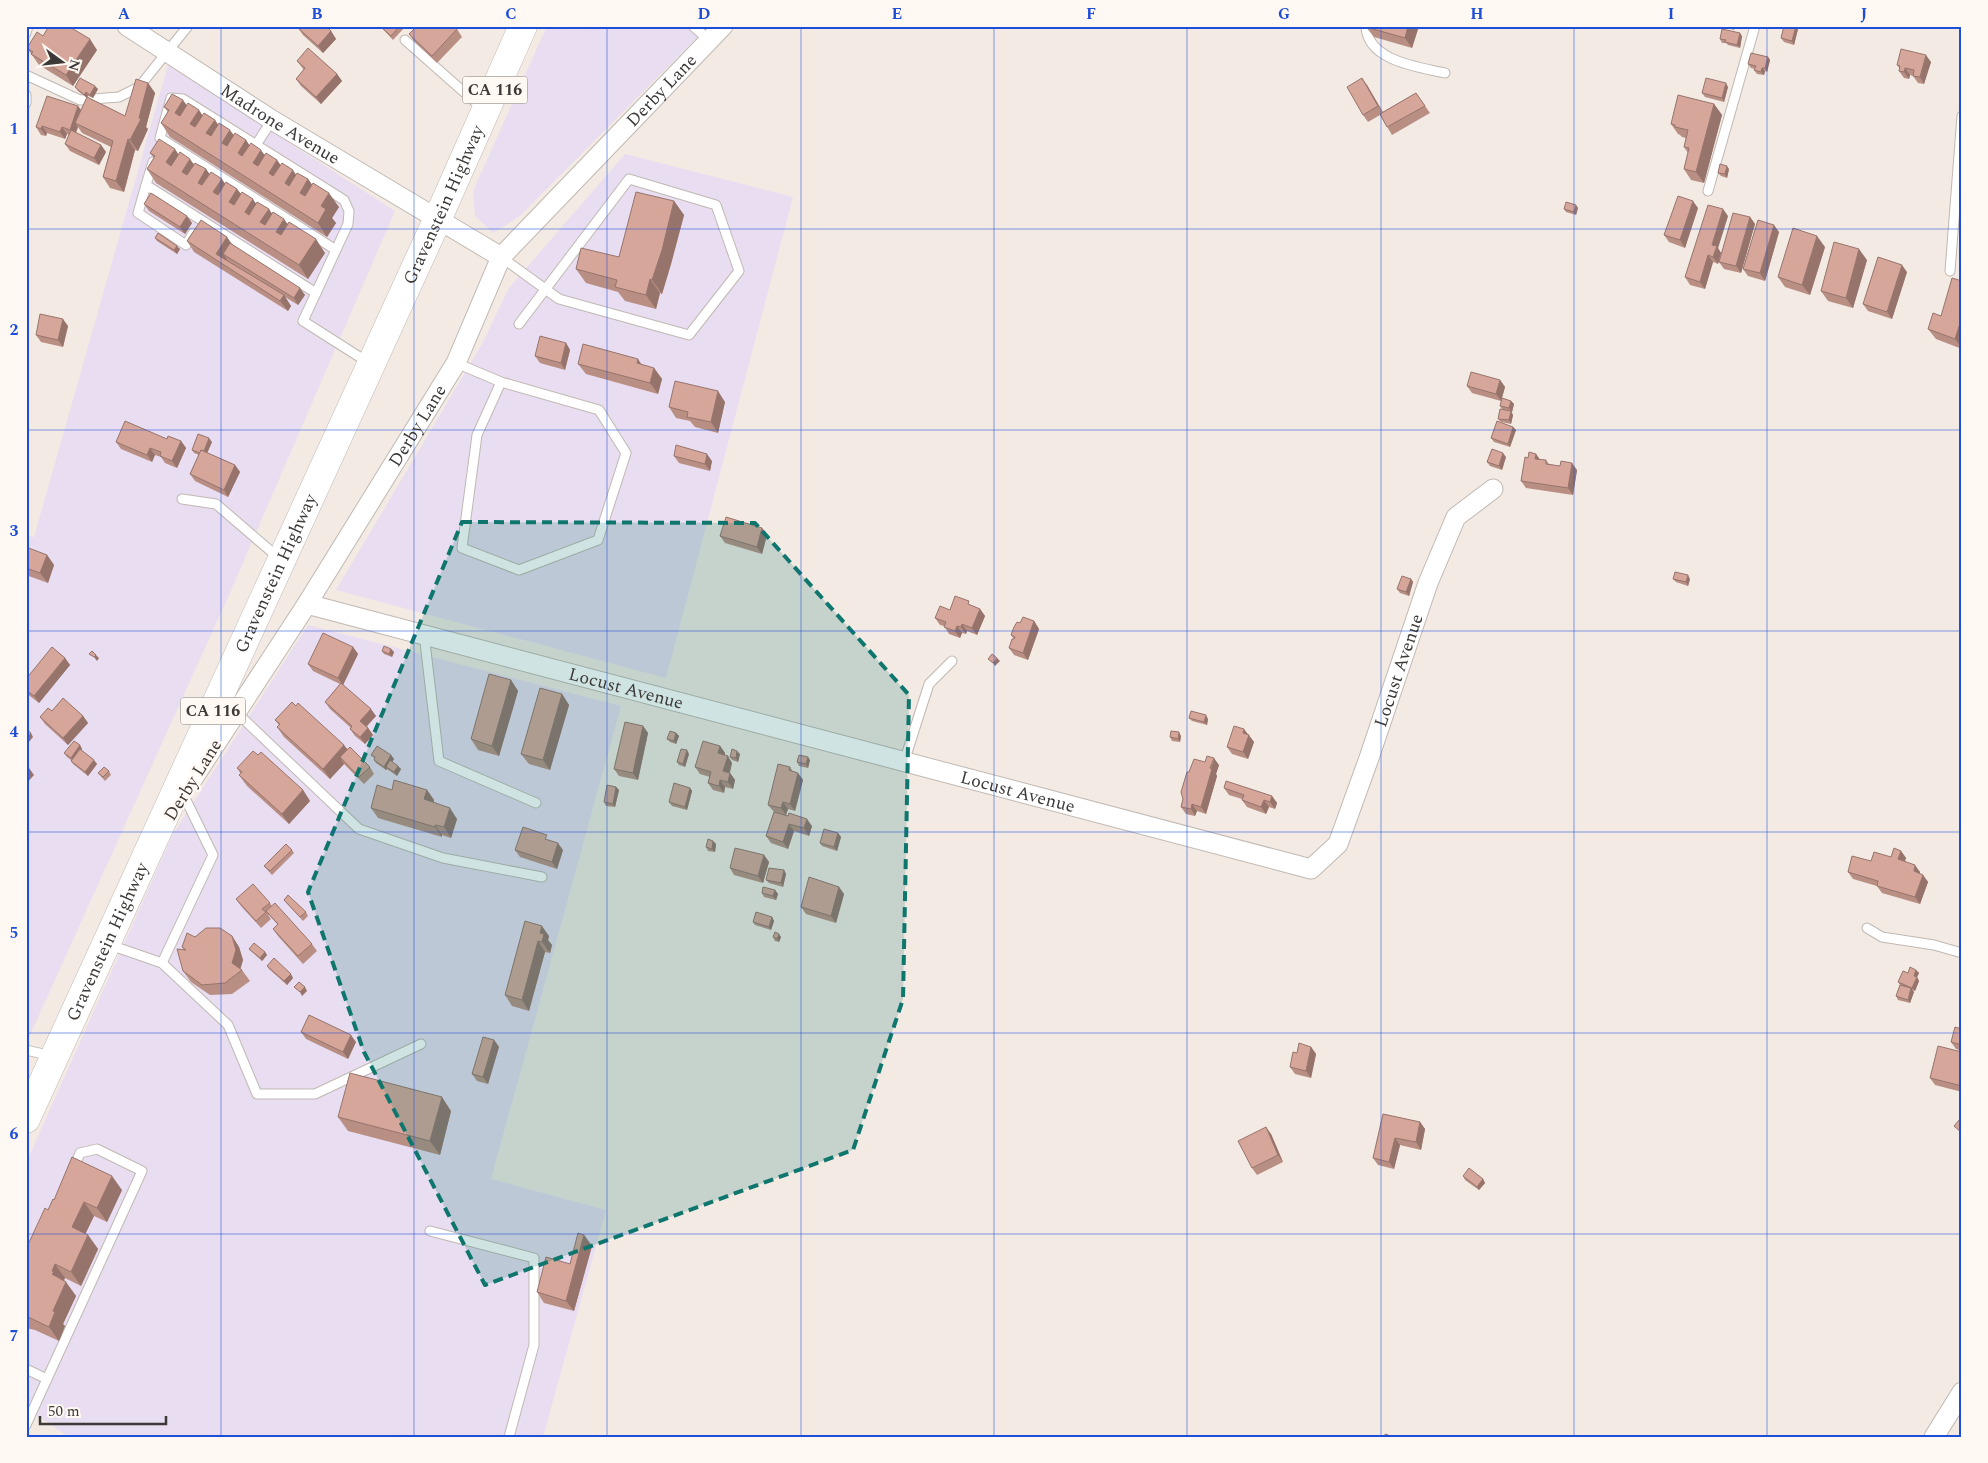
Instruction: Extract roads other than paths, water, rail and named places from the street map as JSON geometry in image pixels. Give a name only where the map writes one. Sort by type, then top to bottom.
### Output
[{"type":"main road","name":"Gravenstein Highway","points":[[28,1108],[54,1056],[282,561],[523,26]]},
{"type":"street","name":"Madrone Avenue","points":[[127,26],[272,120],[501,257]]},
{"type":"street","name":"Derby Lane","points":[[146,855],[183,794],[306,604],[456,363],[501,257],[723,26]]},
{"type":"street","name":"Locust Avenue","points":[[306,604],[1311,869],[1338,844],[1428,583],[1456,517],[1492,489]]},
{"type":"street","points":[[1934,1437],[1962,1392]]},
{"type":"lane","points":[[26,32],[28,26]]},
{"type":"lane","points":[[26,75],[80,100],[118,97],[139,87],[188,26]]},
{"type":"lane","points":[[693,26],[709,40]]},
{"type":"lane","points":[[1366,26],[1370,40],[1375,48],[1392,59],[1445,73]]},
{"type":"lane","points":[[1708,191],[1754,26]]},
{"type":"lane","points":[[405,40],[486,111]]},
{"type":"lane","points":[[26,95],[26,103]]},
{"type":"lane","points":[[157,148],[171,98],[183,99],[344,200],[349,211],[348,224],[304,322],[371,365]]},
{"type":"lane","points":[[1950,271],[1962,116]]},
{"type":"lane","points":[[256,145],[272,120]]},
{"type":"lane","points":[[160,138],[336,250]]},
{"type":"lane","points":[[154,157],[138,213],[186,245],[201,220]]},
{"type":"lane","points":[[501,257],[545,290],[559,299],[689,335],[739,271],[716,205],[629,178],[545,290],[519,324]]},
{"type":"lane","points":[[146,185],[316,293]]},
{"type":"lane","points":[[456,363],[501,382],[599,410],[626,453],[598,540],[519,570],[462,548],[477,435],[501,382]]},
{"type":"lane","points":[[182,499],[216,504],[282,561]]},
{"type":"lane","points":[[424,634],[439,761],[536,803]]},
{"type":"lane","points":[[904,762],[929,684],[952,660]]},
{"type":"lane","points":[[236,712],[359,829],[443,858],[542,877]]},
{"type":"lane","points":[[162,962],[213,855],[183,794]]},
{"type":"lane","points":[[1867,928],[1882,937],[1934,945],[1962,952]]},
{"type":"lane","points":[[106,944],[162,962],[228,1025],[257,1094],[315,1094],[421,1044]]},
{"type":"lane","points":[[26,1050],[54,1056]]},
{"type":"lane","points":[[26,1425],[142,1171],[97,1149],[80,1153],[69,1179]]},
{"type":"lane","points":[[430,1231],[534,1258],[534,1344],[509,1437]]},
{"type":"lane","points":[[26,1369],[47,1380]]}]
